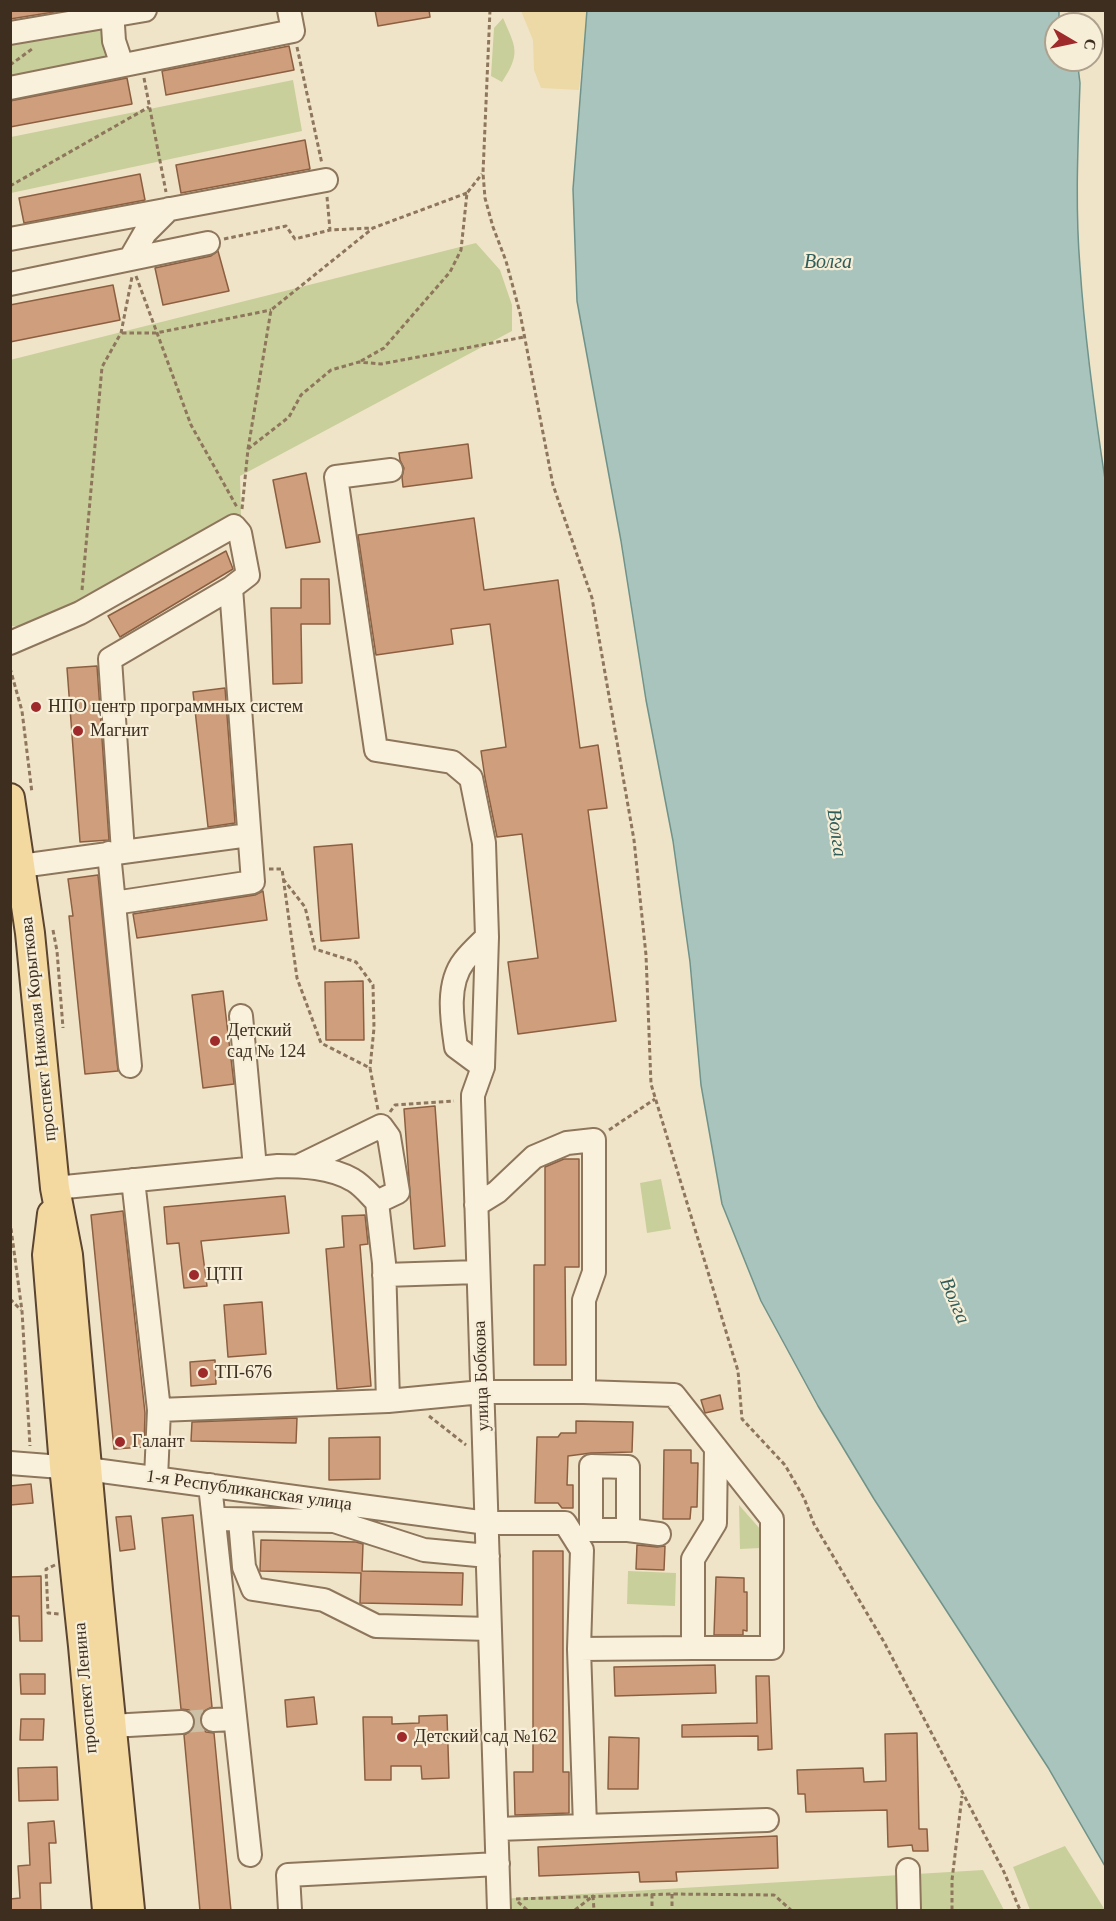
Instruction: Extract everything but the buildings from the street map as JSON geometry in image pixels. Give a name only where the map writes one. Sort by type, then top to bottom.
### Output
[{"type":"main road","name":"проспект Николая Корыткова","points":[[10,798],[30,933],[55,1188],[47,1255],[75,1467]]},
{"type":"main road","name":"проспект Ленина","points":[[75,1467],[111,1726],[130,1911]]},
{"type":"main road","name":"проспект Ленина","points":[[75,1467],[83,1646],[107,1911]]},
{"type":"street","points":[[10,33],[145,10]]},
{"type":"street","points":[[113,14],[114,41],[131,63]]},
{"type":"street","points":[[10,88],[131,63],[291,21]]},
{"type":"street","points":[[10,239],[326,180]]},
{"type":"street","points":[[130,259],[145,233],[169,209]]},
{"type":"street","points":[[10,284],[208,243]]},
{"type":"street","name":"улица Бобкова","points":[[391,470],[336,477],[376,750],[452,762],[471,778],[484,843],[487,937],[483,1067],[473,1098],[498,1864],[504,1903]]},
{"type":"street","points":[[10,643],[80,613],[234,526],[240,534],[248,575],[231,588],[110,659],[116,853],[114,903],[130,1066]]},
{"type":"street","points":[[114,903],[253,882],[231,588]]},
{"type":"street","points":[[21,866],[249,835]]},
{"type":"street","points":[[483,1067],[456,1047],[453,987],[463,962],[487,937]]},
{"type":"street","points":[[241,1016],[255,1168]]},
{"type":"street","points":[[299,1166],[381,1126],[389,1137],[398,1192],[377,1202]]},
{"type":"street","points":[[476,1205],[497,1192],[534,1157],[567,1143],[594,1140],[594,1272],[584,1300],[584,1392]]},
{"type":"street","points":[[55,1188],[255,1168],[299,1166],[338,1174],[354,1180],[377,1202],[396,1400]]},
{"type":"street","points":[[133,1180],[159,1410],[156,1478]]},
{"type":"street","points":[[384,1275],[478,1272]]},
{"type":"street","points":[[159,1410],[396,1400],[482,1392],[674,1395],[772,1519],[772,1648],[579,1649]]},
{"type":"street","points":[[693,1648],[693,1559],[715,1523],[716,1448]]},
{"type":"street","name":"1-я Республиканская улица","points":[[10,1463],[75,1467],[487,1523],[565,1523],[581,1533]]},
{"type":"street","points":[[585,1826],[579,1649],[581,1533],[591,1466],[628,1467],[628,1530]]},
{"type":"street","points":[[210,1485],[214,1519],[224,1719],[250,1855]]},
{"type":"street","points":[[214,1519],[334,1521],[424,1550],[488,1556]]},
{"type":"street","points":[[240,1520],[244,1568],[253,1589],[324,1600],[376,1626],[490,1629]]},
{"type":"street","points":[[581,1533],[628,1530],[659,1534]]},
{"type":"street","points":[[111,1726],[182,1722]]},
{"type":"street","points":[[497,1829],[767,1820]]},
{"type":"street","points":[[290,1911],[288,1875],[498,1864]]},
{"type":"street","points":[[908,1870],[909,1911]]},
{"type":"path","points":[[490,10],[483,173],[485,198],[520,313],[553,485],[592,598],[634,840],[646,955],[651,1084],[738,1371],[742,1419],[785,1466],[804,1498],[814,1524],[884,1642],[1004,1872],[1020,1911]]},
{"type":"path","points":[[291,21],[326,180],[330,230]]},
{"type":"path","points":[[131,63],[149,107],[169,209]]},
{"type":"path","points":[[10,186],[149,107]]},
{"type":"path","points":[[208,243],[286,226],[295,239],[330,230],[373,228],[467,193],[483,173]]},
{"type":"path","points":[[248,449],[289,417],[301,395],[331,370],[359,362],[384,348],[450,272],[461,250],[467,193]]},
{"type":"path","points":[[121,333],[156,333],[271,310],[373,228]]},
{"type":"path","points":[[80,613],[102,367],[121,333],[133,269],[191,425],[241,515],[248,449],[271,310]]},
{"type":"path","points":[[359,362],[381,364],[524,337]]},
{"type":"path","points":[[252,868],[282,869],[297,978],[321,1043],[370,1068]]},
{"type":"path","points":[[283,879],[305,907],[315,949],[356,962],[373,985],[374,1028],[370,1068],[381,1126]]},
{"type":"path","points":[[381,1126],[395,1105],[473,1098]]},
{"type":"path","points":[[594,1140],[655,1099]]},
{"type":"path","points":[[10,1221],[22,1311],[30,1450]]},
{"type":"path","points":[[10,1299],[22,1311]]},
{"type":"path","points":[[396,1400],[418,1407],[467,1446]]},
{"type":"path","points":[[952,1911],[952,1880],[962,1795]]},
{"type":"path","points":[[504,1903],[652,1894],[774,1895],[791,1911]]},
{"type":"path","points":[[652,1894],[652,1911]]},
{"type":"path","points":[[672,1894],[672,1911]]},
{"type":"path","points":[[575,1911],[593,1896]]},
{"type":"path","points":[[593,1896],[594,1911]]},
{"type":"path","points":[[504,1903],[527,1911]]},
{"type":"green space","points":[[503,18],[513,44],[514,57],[502,82],[491,76],[494,28]]},
{"type":"green space","points":[[107,21],[114,62],[11,85],[11,38]]},
{"type":"green space","points":[[293,80],[302,131],[11,193],[11,137]]},
{"type":"green space","points":[[476,243],[500,270],[512,305],[512,331],[240,476],[241,515],[83,600],[24,627],[11,626],[10,360]]},
{"type":"green space","points":[[661,1179],[671,1229],[647,1233],[640,1183]]},
{"type":"green space","points":[[739,1505],[761,1530],[761,1548],[740,1549]]},
{"type":"green space","points":[[628,1571],[676,1573],[675,1606],[627,1604]]},
{"type":"green space","points":[[1065,1846],[1105,1910],[1030,1910],[1013,1867]]},
{"type":"green space","points":[[983,1870],[1004,1910],[499,1910],[499,1899]]},
{"type":"sand","points":[[521,11],[587,11],[579,90],[541,88],[534,70],[533,40]]},
{"type":"water","name":"Волга","points":[[587,10],[1059,11],[1044,12],[1044,72],[1079,72],[1078,244],[1091,377],[1106,486],[1105,1866],[1049,1769],[874,1499],[818,1406],[761,1301],[722,1204],[701,1085],[690,962],[673,841],[646,700],[621,541],[577,301],[573,189]]},
{"type":"tunnel","points":[[182,1722],[213,1720]]},
{"type":"place","name":"НПО центр программных систем","points":[[36,707]]},
{"type":"place","name":"Магнит","points":[[78,731]]},
{"type":"place","name":"Детский сад № 124","points":[[215,1041]]},
{"type":"place","name":"ЦТП","points":[[194,1275]]},
{"type":"place","name":"ТП-676","points":[[203,1373]]},
{"type":"place","name":"Галант","points":[[120,1442]]},
{"type":"place","name":"Детский сад №162","points":[[402,1737]]}]
